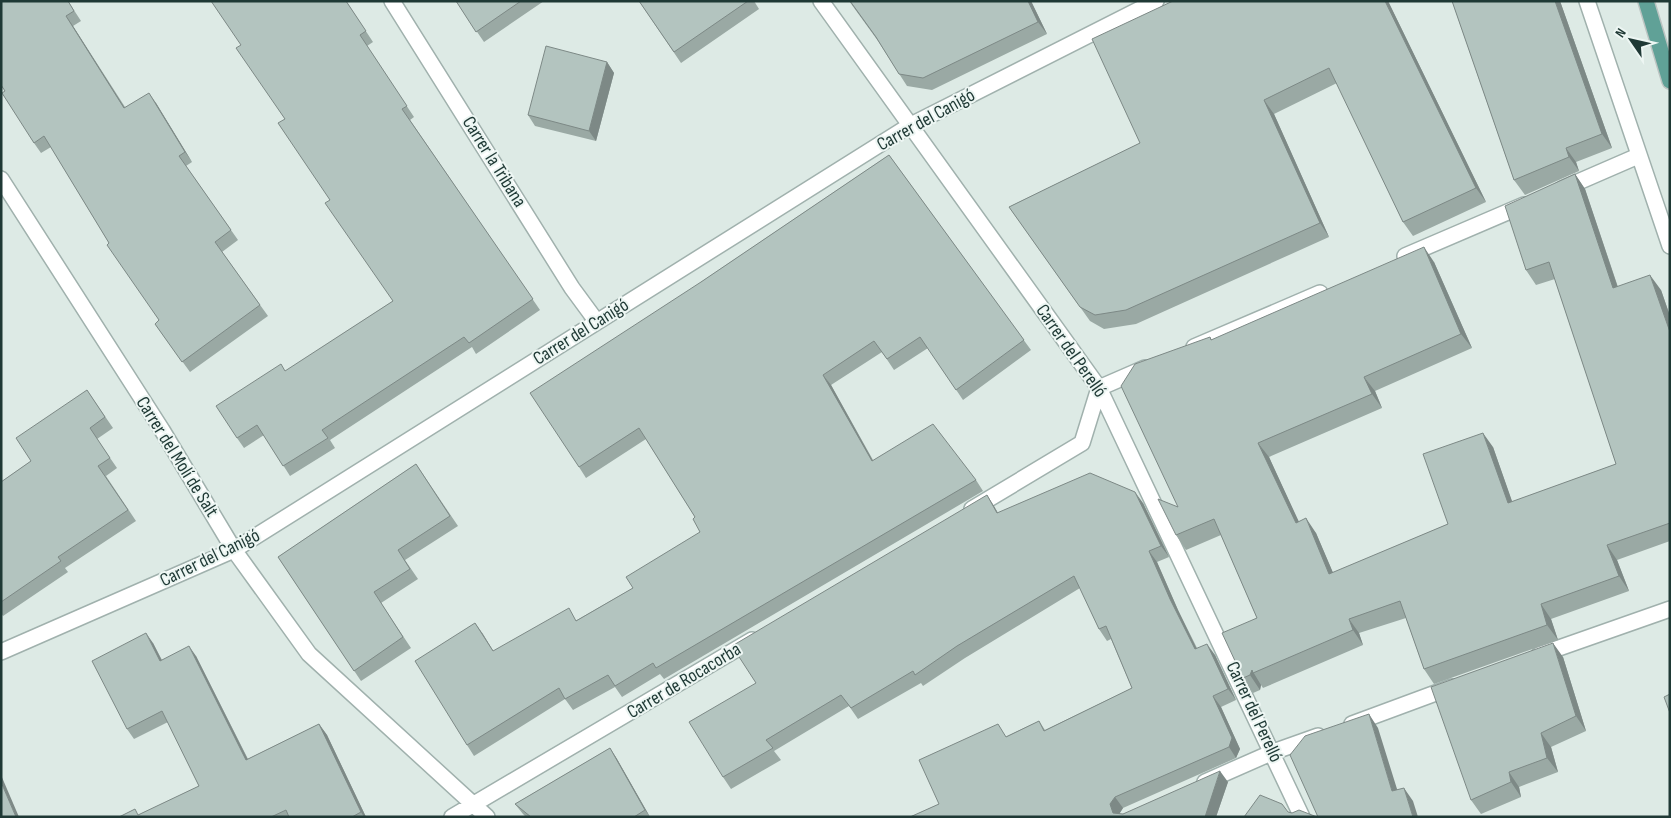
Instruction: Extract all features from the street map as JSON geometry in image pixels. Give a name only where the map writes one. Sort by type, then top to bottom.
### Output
[{"type":"main road","points":[[1646,1],[1670,81]]},
{"type":"street","name":"Carrer la Tribana","points":[[392,1],[596,322]]},
{"type":"street","name":"Carrer del Perelló","points":[[821,1],[1099,388],[1273,752],[1302,817]]},
{"type":"street","name":"Carrer del Canigó","points":[[1,652],[234,550],[909,126],[1156,1]]},
{"type":"street","points":[[1587,1],[1670,246]]},
{"type":"street","points":[[1393,261],[1638,156]]},
{"type":"street","name":"Carrer del Molí de Salt","points":[[1,179],[162,430],[234,550],[309,654],[487,817]]},
{"type":"street","points":[[1182,352],[1338,285]]},
{"type":"street","points":[[962,515],[1082,443],[1099,388],[1154,364]]},
{"type":"street","points":[[1526,660],[1670,609]]},
{"type":"street","name":"Carrer de Rocacorba","points":[[452,817],[766,632]]},
{"type":"street","points":[[1191,788],[1273,752],[1470,681]]},
{"type":"building","points":[[1,1],[68,1],[74,11],[66,16],[124,108],[149,93],[185,152],[179,156],[231,230],[215,242],[260,305],[182,362],[155,324],[159,320],[107,245],[109,243],[44,136],[34,143],[2,93],[5,91],[1,85]]},
{"type":"building","points":[[211,1],[346,1],[366,31],[360,35],[407,106],[402,109],[533,299],[469,343],[464,337],[322,430],[328,438],[283,466],[257,425],[237,438],[216,406],[281,364],[285,371],[393,301],[325,203],[330,200],[278,123],[285,119],[236,48],[241,45]]},
{"type":"building","points":[[456,1],[521,1],[476,32]]},
{"type":"building","points":[[639,1],[748,1],[674,52]]},
{"type":"building","points":[[850,1],[1028,1],[1038,22],[923,78],[899,74],[876,37]]},
{"type":"building","points":[[1173,1],[1385,1],[1476,188],[1403,222],[1329,68],[1264,100],[1320,223],[1126,310],[1095,315],[1080,307],[1009,207],[1140,143],[1092,39]]},
{"type":"building","points":[[1452,1],[1555,1],[1602,134],[1566,148],[1569,157],[1514,180]]},
{"type":"building","points":[[546,46],[607,62],[589,131],[528,115]]},
{"type":"building","points":[[889,155],[1024,340],[956,390],[920,337],[887,359],[874,341],[823,375],[872,461],[933,424],[976,480],[656,668],[653,663],[615,686],[608,675],[565,699],[559,688],[467,745],[415,661],[475,623],[493,651],[569,608],[576,621],[633,588],[626,577],[700,532],[693,519],[695,517],[639,428],[579,467],[530,393],[701,282]]},
{"type":"building","points":[[1575,174],[1613,288],[1650,275],[1670,332],[1670,523],[1607,545],[1619,576],[1541,604],[1547,625],[1424,669],[1400,601],[1349,619],[1353,630],[1253,673],[1252,670],[1250,675],[1243,678],[1222,633],[1257,618],[1214,519],[1176,535],[1158,499],[1178,507],[1121,386],[1135,364],[1210,337],[1211,340],[1424,247],[1461,334],[1364,377],[1372,394],[1258,443],[1296,523],[1306,518],[1329,574],[1448,524],[1423,454],[1483,433],[1508,503],[1616,464],[1549,262],[1526,270],[1505,206]]},
{"type":"building","points":[[87,390],[105,417],[90,428],[110,458],[98,466],[128,510],[58,557],[61,561],[1,602],[1,482],[31,461],[16,438]]},
{"type":"building","points":[[416,464],[450,516],[398,550],[410,569],[374,592],[403,637],[354,671],[278,557]]},
{"type":"building","points":[[1090,473],[1135,492],[1161,546],[1149,551],[1170,599],[1195,649],[1207,644],[1228,689],[1213,696],[1232,738],[1229,747],[1115,797],[1110,804],[1113,813],[1123,814],[1220,771],[1205,817],[910,817],[939,804],[919,760],[998,724],[1006,737],[1039,721],[1044,731],[1132,688],[1106,626],[1099,629],[1074,576],[957,646],[915,675],[913,671],[851,708],[841,695],[766,740],[773,748],[723,777],[689,722],[756,683],[732,646],[987,495],[997,513]]},
{"type":"building","points":[[146,633],[160,661],[189,646],[246,760],[319,724],[361,812],[352,817],[289,817],[286,810],[271,817],[119,817],[135,809],[138,815],[199,786],[162,711],[127,729],[92,661]]},
{"type":"building","points":[[1553,643],[1576,716],[1541,733],[1547,758],[1509,772],[1511,782],[1471,800],[1431,687]]},
{"type":"building","points":[[1670,694],[1670,713],[1664,697]]},
{"type":"building","points":[[1369,714],[1392,791],[1404,788],[1413,817],[1318,817],[1290,755],[1305,736]]},
{"type":"building","points":[[610,748],[645,810],[634,817],[531,817],[515,804]]},
{"type":"building","points":[[1,782],[16,817],[1,817]]},
{"type":"building","points":[[1260,795],[1282,804],[1288,812],[1292,813],[1299,810],[1317,817],[1244,817]]}]
